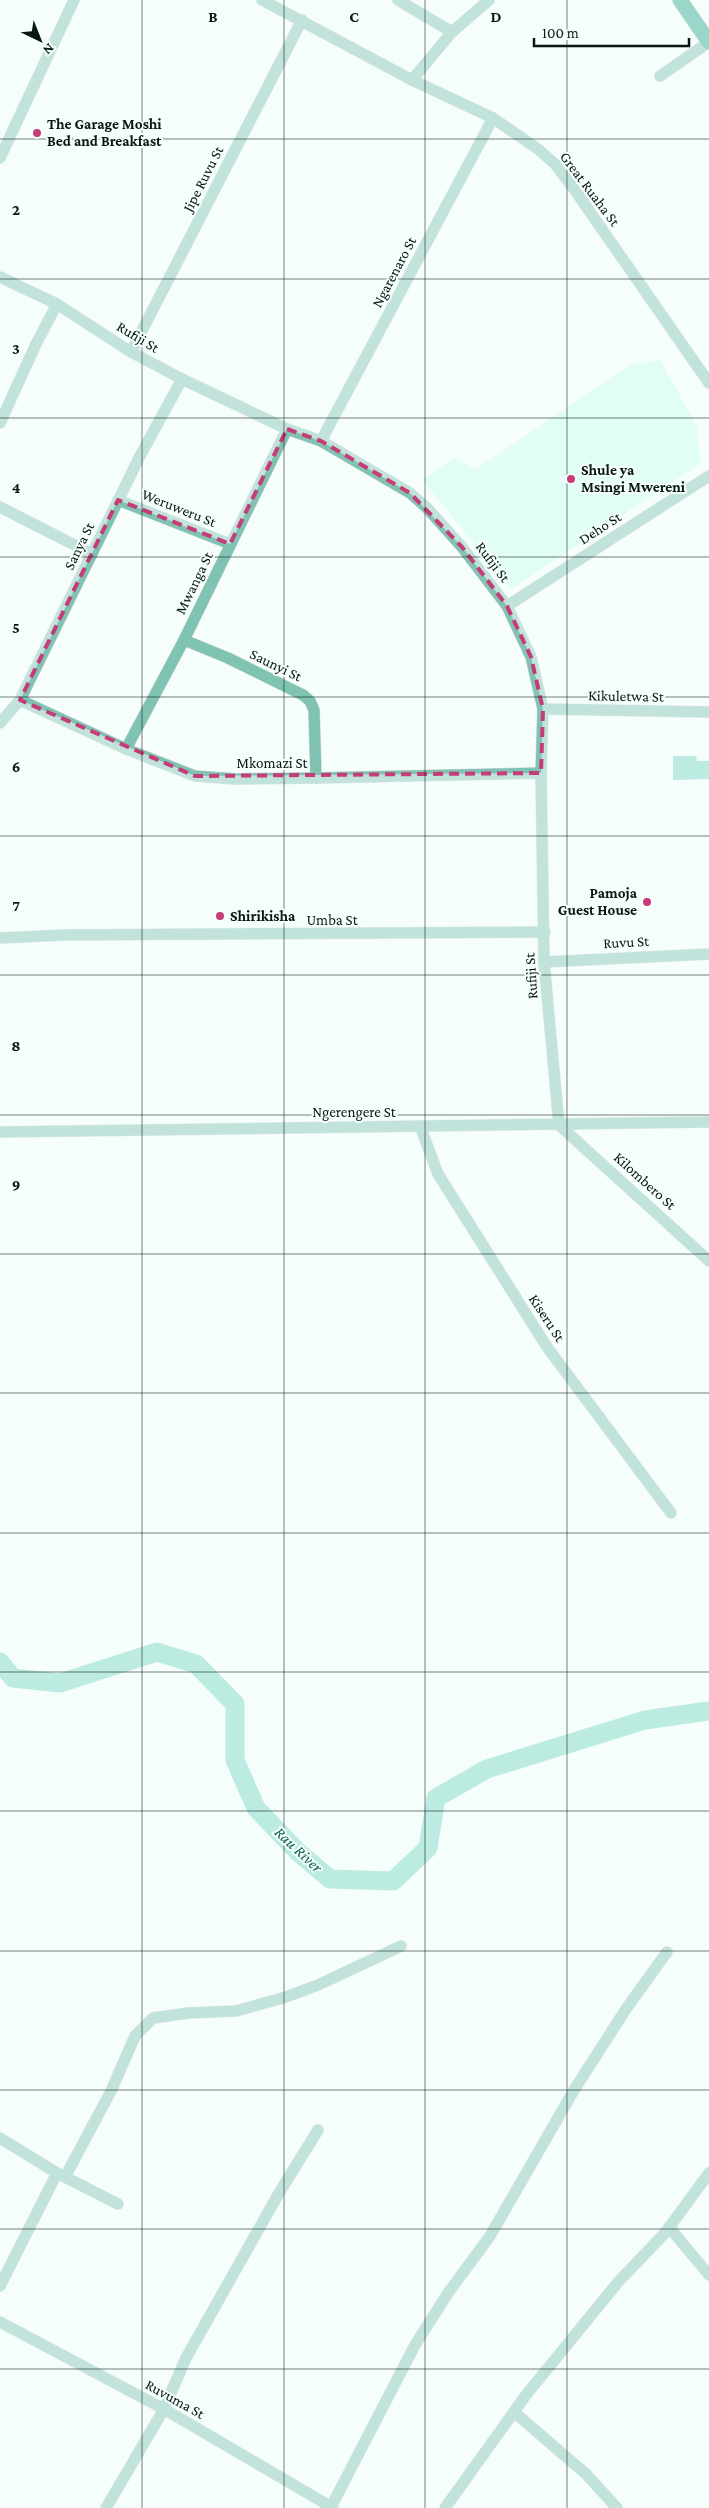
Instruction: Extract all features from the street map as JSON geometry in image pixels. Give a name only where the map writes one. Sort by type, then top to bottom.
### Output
[{"type":"street","points":[[0,158],[74,0]]},
{"type":"street","name":"Great Ruaha St","points":[[262,0],[412,80],[493,118],[538,149],[555,164],[709,383]]},
{"type":"street","points":[[398,0],[452,32]]},
{"type":"street","points":[[412,80],[452,32],[489,0]]},
{"type":"street","points":[[660,76],[709,42],[680,0]]},
{"type":"street","name":"Jipe Ruvu St","points":[[131,352],[302,20]]},
{"type":"street","name":"Ngarenaro St","points":[[321,441],[493,118]]},
{"type":"street","name":"Rufiji St","points":[[0,277],[57,304],[131,352],[182,379],[287,429],[321,441],[410,493],[422,503],[462,546],[507,606],[531,657],[543,709],[541,773],[544,962],[559,1125]]},
{"type":"street","points":[[0,423],[36,344],[57,304]]},
{"type":"street","name":"Sanya St","points":[[0,723],[20,700],[118,500],[182,379]]},
{"type":"street","name":"Mwanga St","points":[[126,749],[184,640],[287,429]]},
{"type":"street","name":"Deho St","points":[[507,606],[709,476]]},
{"type":"street","name":"Weruweru St","points":[[118,500],[230,544]]},
{"type":"street","points":[[0,507],[92,554]]},
{"type":"street","name":"Saunyi St","points":[[184,640],[228,658],[303,695],[310,701],[314,710],[316,778]]},
{"type":"street","name":"Mkomazi St","points":[[20,700],[126,749],[195,776],[235,779],[541,773]]},
{"type":"street","name":"Kikuletwa St","points":[[543,709],[709,712]]},
{"type":"street","name":"Umba St","points":[[0,938],[63,935],[545,932]]},
{"type":"street","name":"Ruvu St","points":[[544,962],[709,954]]},
{"type":"street","name":"Ngerengere St","points":[[0,1132],[709,1122]]},
{"type":"street","name":"Kilombero St","points":[[559,1125],[709,1261]]},
{"type":"street","name":"Kiseru St","points":[[420,1126],[438,1174],[547,1347],[671,1513]]},
{"type":"street","points":[[0,2286],[61,2175],[111,2091],[135,2036],[153,2018],[188,2013],[236,2011],[286,1997],[318,1985],[401,1946]]},
{"type":"street","points":[[332,2508],[415,2345],[448,2293],[490,2236],[574,2090],[626,2009],[667,1952]]},
{"type":"street","points":[[106,2508],[164,2408],[186,2358],[279,2193],[318,2130]]},
{"type":"street","points":[[0,2138],[61,2175],[118,2204]]},
{"type":"street","points":[[445,2508],[514,2412],[619,2281],[669,2227],[709,2173]]},
{"type":"street","points":[[669,2227],[709,2275]]},
{"type":"street","name":"Ruvuma St","points":[[0,2322],[164,2408],[332,2508]]},
{"type":"street","points":[[514,2412],[586,2474],[617,2508]]},
{"type":"highlighted area","points":[[287,429],[321,441],[410,493],[462,547],[507,606],[531,657],[543,709],[541,773],[195,776],[20,700],[118,500],[230,544]]},
{"type":"shaded area","points":[[660,360],[697,427],[700,464],[511,589],[423,480],[454,458],[475,470],[629,366]]},
{"type":"shaded area","points":[[673,756],[696,756],[697,761],[709,761],[709,779],[673,780]]},
{"type":"waterway","name":"Rau River","points":[[0,1662],[13,1678],[60,1683],[157,1652],[196,1664],[235,1704],[235,1760],[256,1808],[297,1851],[330,1879],[393,1881],[428,1848],[436,1798],[487,1769],[645,1720],[709,1711]]},
{"type":"place","name":"The Garage Moshi Bed and Breakfast","points":[[37,133]]},
{"type":"place","name":"Shule ya Msingi Mwereni","points":[[571,479]]},
{"type":"place","name":"Pamoja Guest House","points":[[647,902]]},
{"type":"place","name":"Shirikisha","points":[[220,916]]}]
